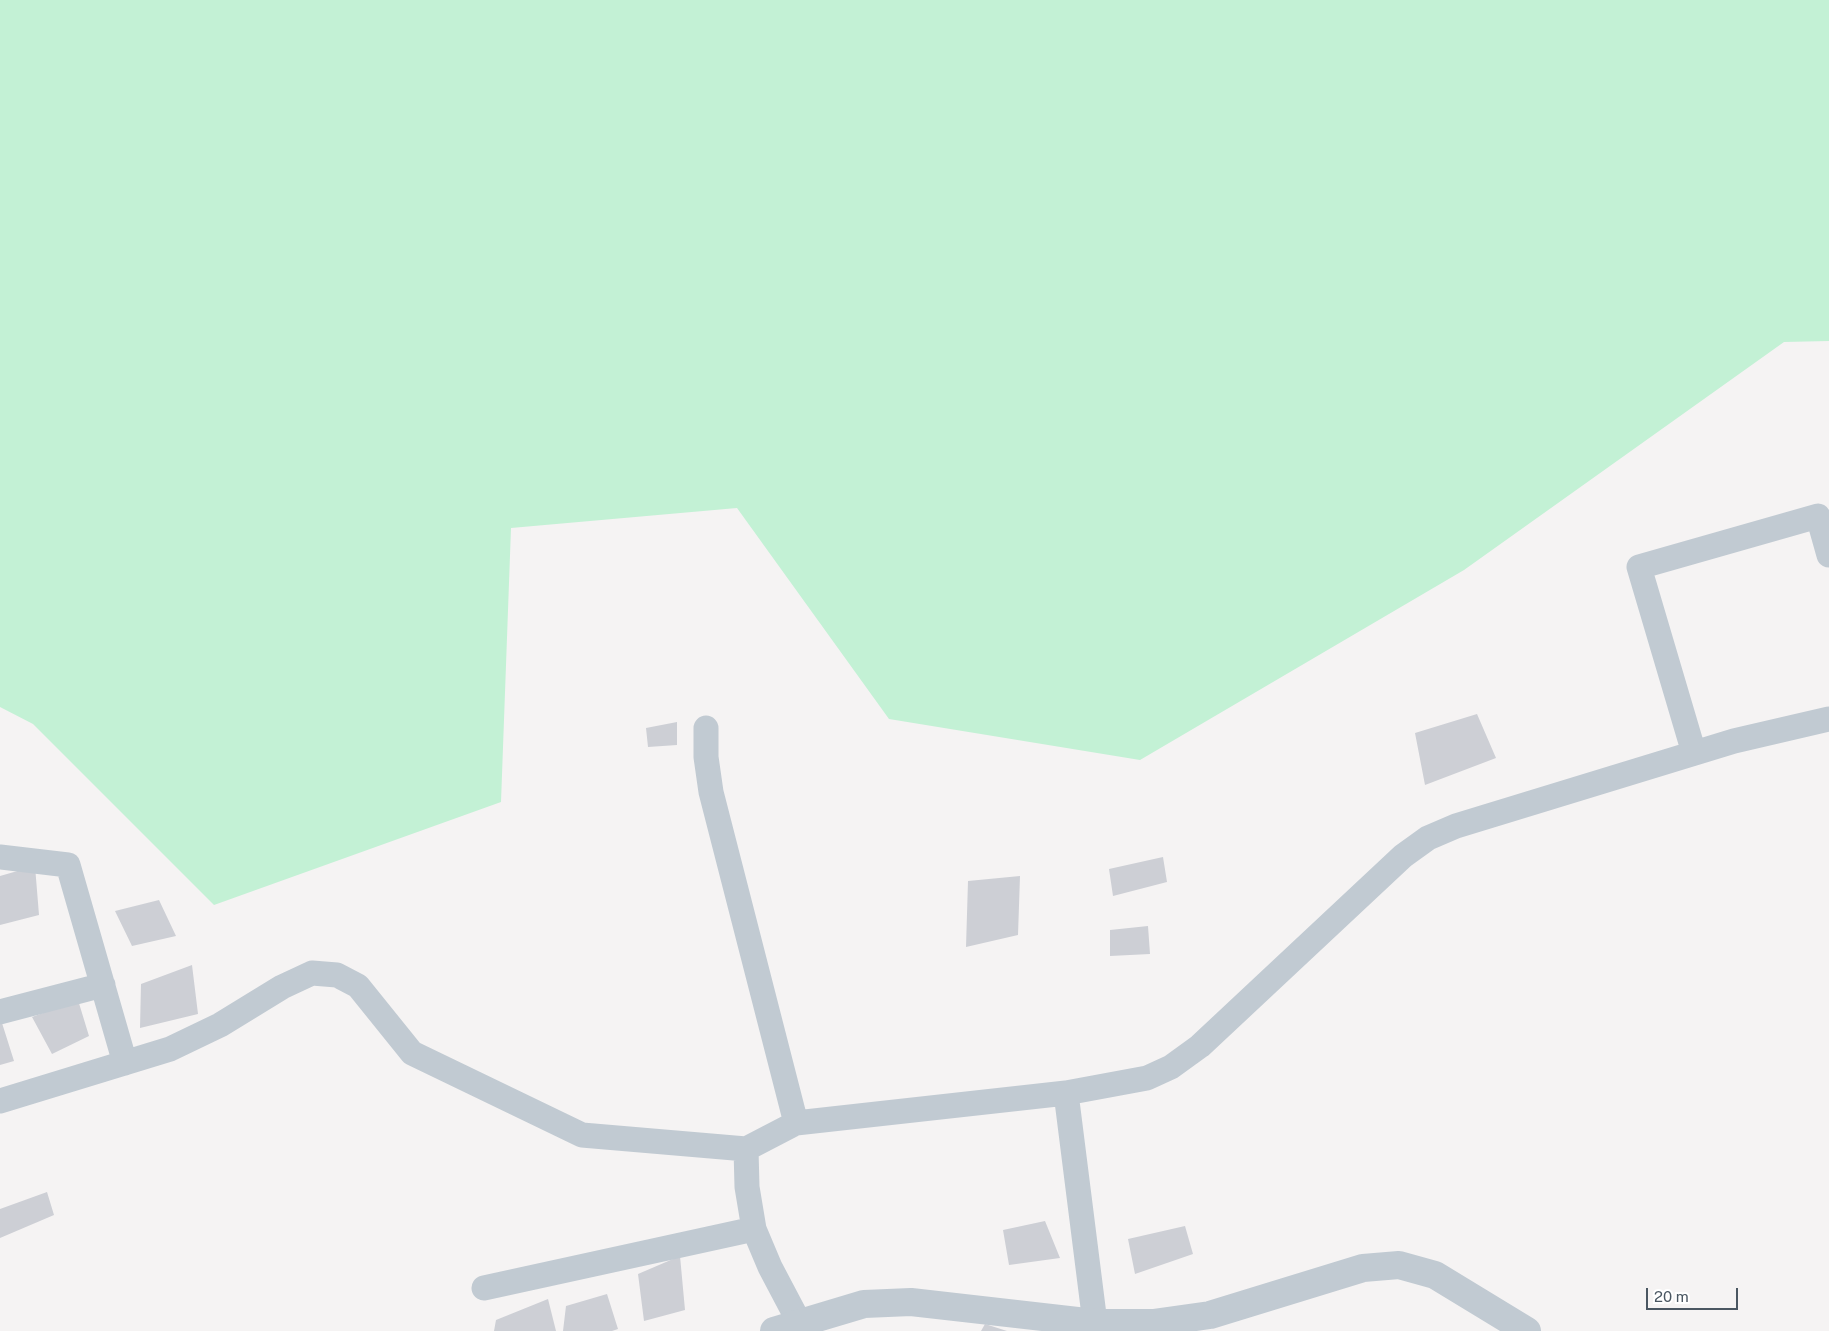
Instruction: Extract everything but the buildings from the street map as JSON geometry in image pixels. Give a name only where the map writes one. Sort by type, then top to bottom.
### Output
[{"type":"street","points":[[1694,753],[1639,567],[1818,516],[1829,554]]},
{"type":"street","points":[[0,1101],[170,1049],[212,1029],[282,987],[312,973],[337,975],[358,986],[412,1053],[582,1135],[746,1149],[796,1123],[1066,1093],[1147,1078],[1171,1067],[1200,1046],[1403,856],[1428,838],[1456,826],[1694,753],[1829,719]]},
{"type":"street","points":[[706,728],[706,757],[711,792],[796,1123]]},
{"type":"street","points":[[0,857],[68,865],[125,1063]]},
{"type":"street","points":[[0,1012],[103,986]]},
{"type":"street","points":[[1066,1093],[1095,1323]]},
{"type":"street","points":[[746,1149],[747,1187],[754,1229],[770,1267],[786,1327],[864,1304],[911,1302],[1095,1323],[1153,1324],[1210,1315],[1364,1268],[1399,1265],[1435,1275],[1528,1331]]},
{"type":"street","points":[[484,1288],[754,1229]]},
{"type":"green space","points":[[0,0],[1829,0],[1829,341],[1784,342],[1464,570],[1140,760],[889,719],[737,508],[511,528],[501,802],[214,905],[33,724],[0,707]]}]
